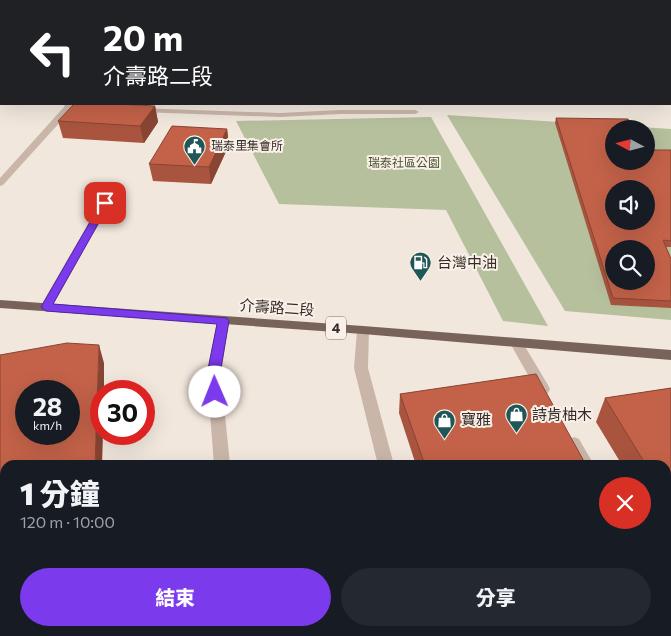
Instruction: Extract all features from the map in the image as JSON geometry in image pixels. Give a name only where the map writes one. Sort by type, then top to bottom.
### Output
[{"type":"main road","name":"介壽路二段","points":[[0,304],[363,330],[671,356]]},
{"type":"street","points":[[222,460],[214,374],[223,321]]},
{"type":"street","points":[[363,330],[361,368],[385,460]]},
{"type":"street","points":[[516,342],[549,400]]},
{"type":"street","points":[[567,432],[583,460]]},
{"type":"lane","points":[[0,183],[68,106],[78,109]]},
{"type":"lane","points":[[127,110],[280,115],[339,108],[415,112]]},
{"type":"lane","points":[[46,307],[105,203]]},
{"type":"green space","points":[[447,115],[605,125],[605,170],[655,170],[655,128],[671,129],[671,320],[565,311]]},
{"type":"green space","name":"瑞泰社區公園","points":[[431,117],[548,326],[503,321],[446,210],[279,204],[236,121]]},
{"type":"building","points":[[73,105],[155,106],[140,126],[58,121]]},
{"type":"building","points":[[556,118],[628,119],[605,120],[605,170],[655,170],[655,150],[671,150],[671,241],[663,240],[671,259],[671,301],[613,298],[610,290],[655,290],[655,240],[605,240],[605,273]]},
{"type":"building","points":[[172,126],[227,129],[209,167],[149,164]]},
{"type":"building","points":[[67,343],[99,345],[98,380],[90,380],[90,445],[96,445],[95,460],[0,460],[0,355]]},
{"type":"building","points":[[536,374],[583,460],[423,460],[400,394]]},
{"type":"building","points":[[671,388],[671,460],[643,460],[605,398]]},
{"type":"place","name":"瑞泰里集會所","points":[[195,165]]},
{"type":"place","name":"台灣中油","points":[[421,282]]},
{"type":"place","name":"詩肯柚木","points":[[516,434]]},
{"type":"place","name":"寶雅","points":[[445,439]]},
{"type":"route","points":[[105,203],[46,307],[223,321],[214,374],[215,392]]}]
